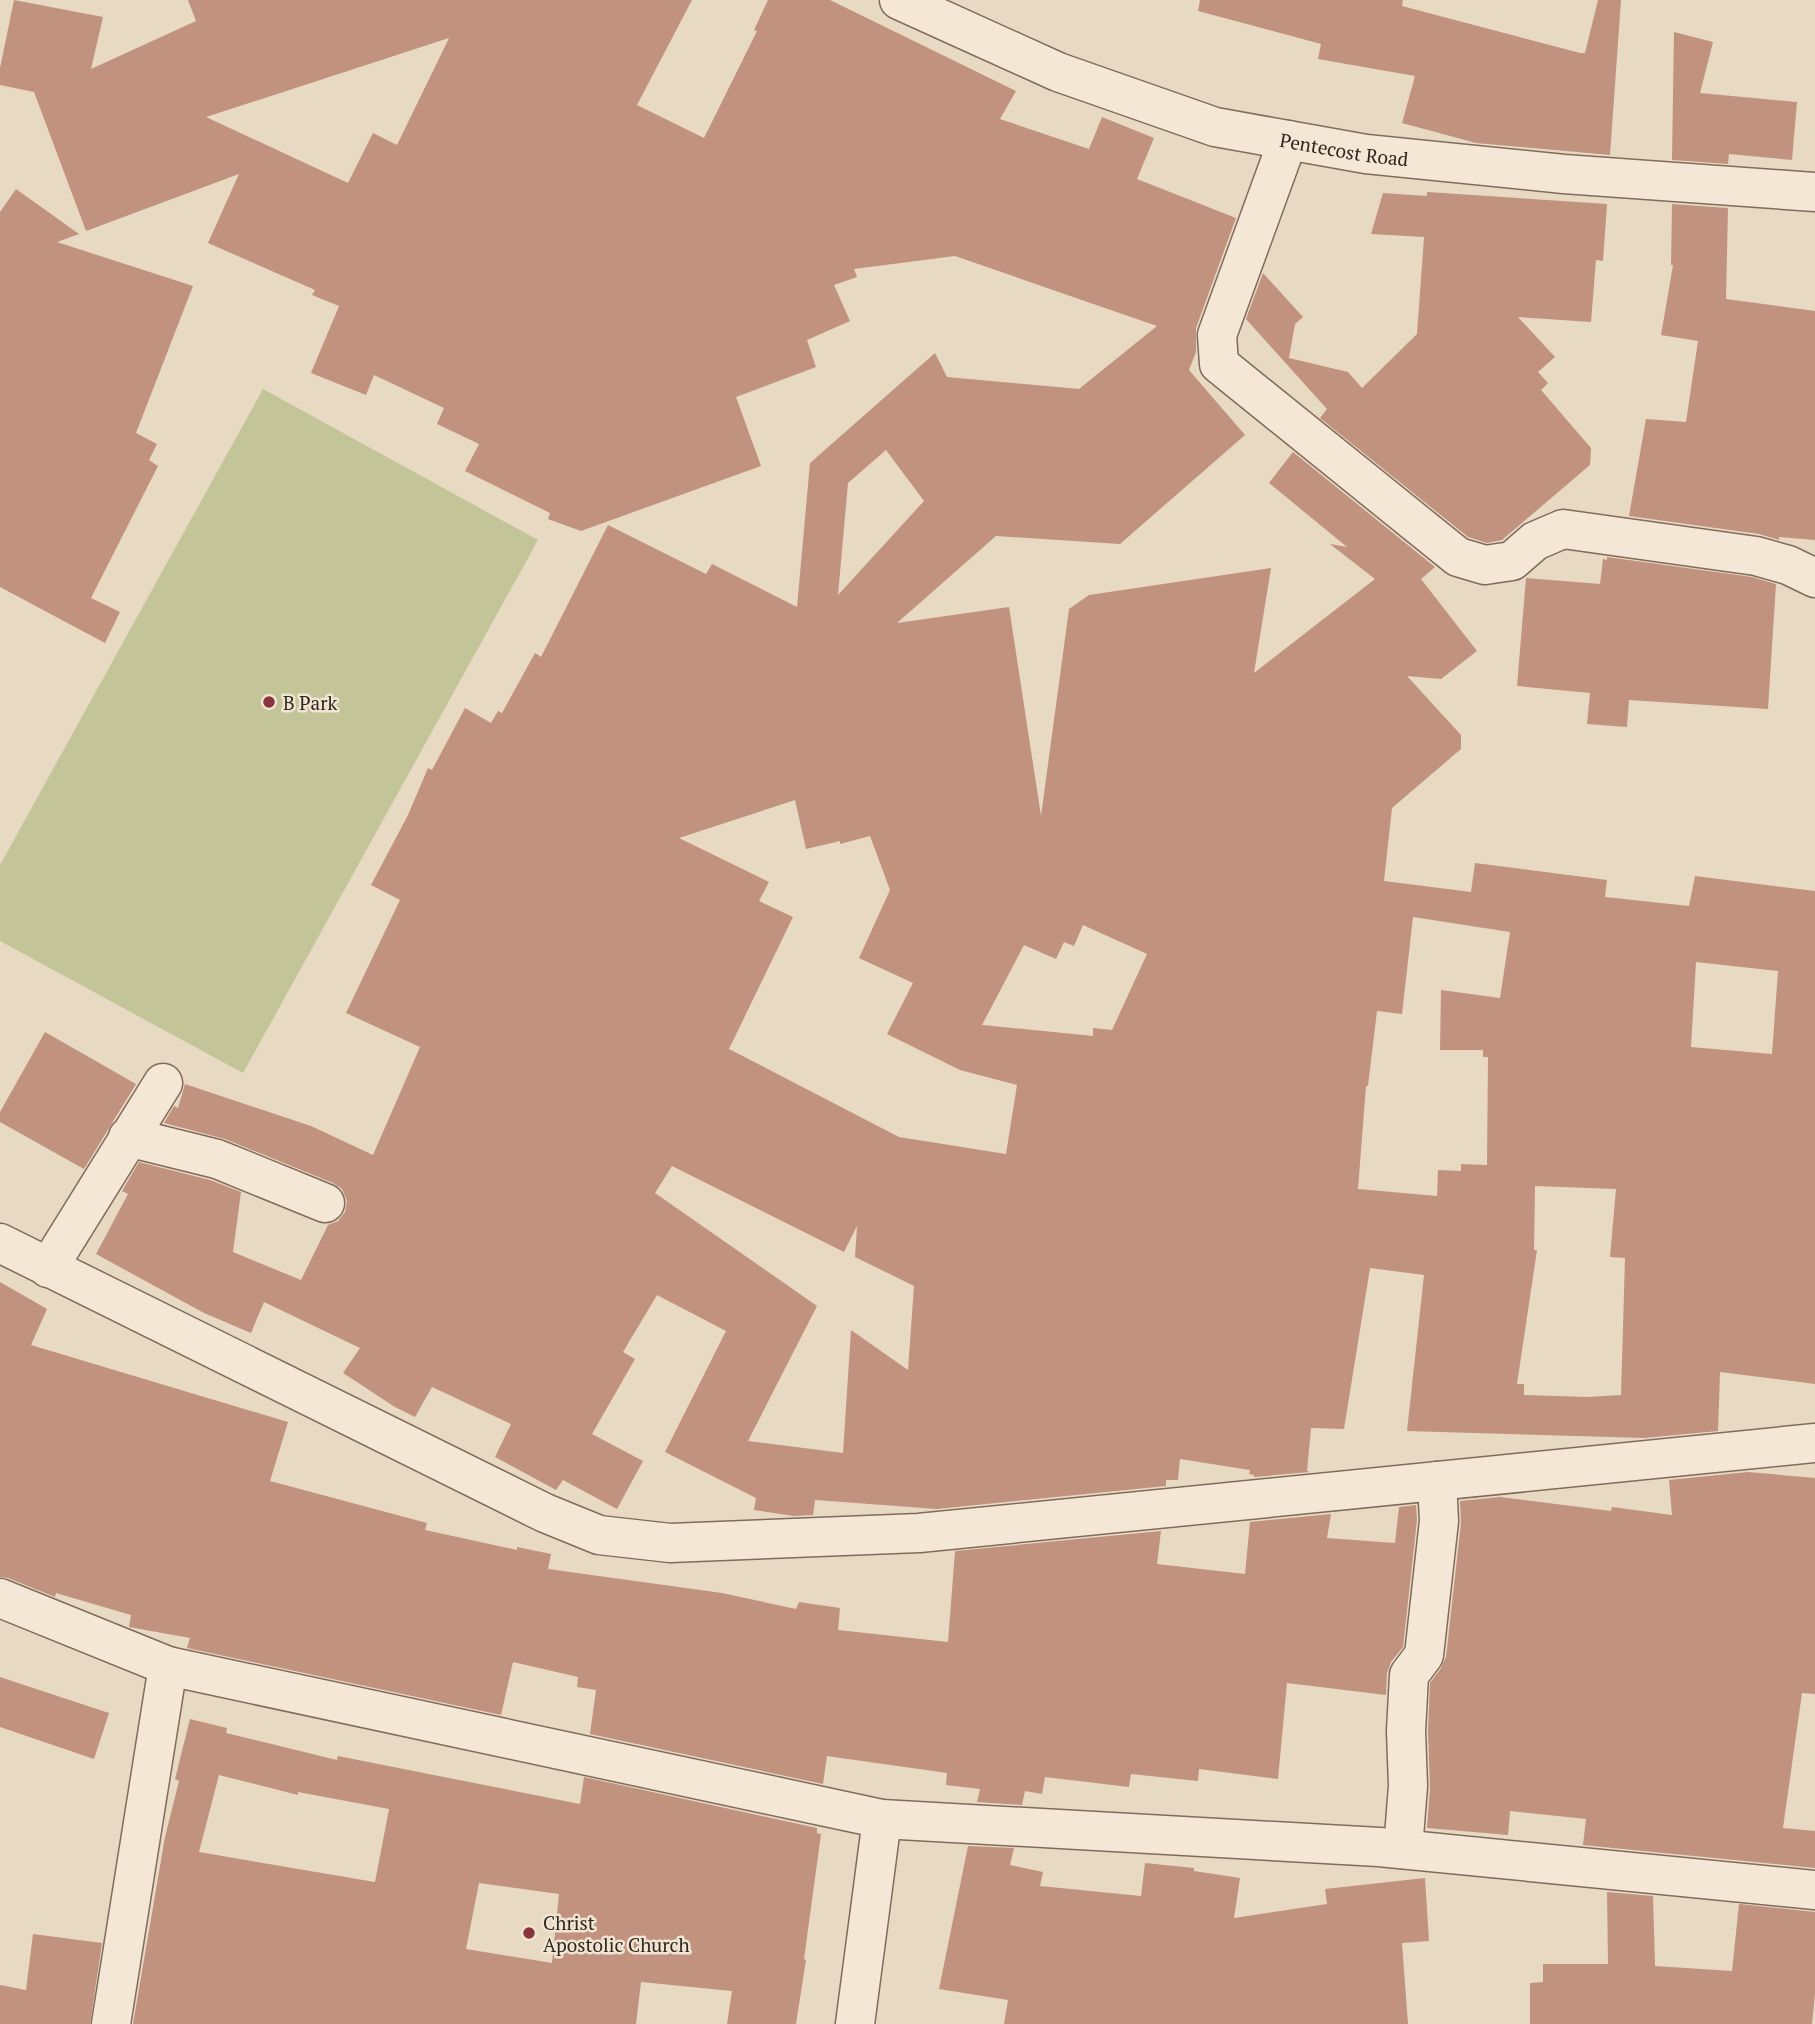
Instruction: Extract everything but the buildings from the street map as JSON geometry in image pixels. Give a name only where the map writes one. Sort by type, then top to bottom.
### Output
[{"type":"street","name":"Pentecost Road","points":[[899,0],[1058,72],[1215,127],[1366,154],[1564,174],[1815,192]]},
{"type":"street","points":[[1288,140],[1217,335],[1219,364],[1458,556],[1485,565],[1512,561],[1535,541],[1563,529],[1756,556],[1788,565],[1815,578]]},
{"type":"street","points":[[48,1268],[163,1083]]},
{"type":"street","points":[[128,1138],[217,1159],[325,1203]]},
{"type":"street","points":[[0,1243],[545,1513],[599,1535],[670,1543],[919,1533],[1815,1443]]},
{"type":"street","points":[[1403,1849],[1408,1786],[1406,1731],[1409,1675],[1424,1655],[1439,1521],[1437,1481]]},
{"type":"street","points":[[0,1598],[168,1667],[882,1819],[1403,1849],[1815,1890]]},
{"type":"street","points":[[111,2024],[168,1667]]},
{"type":"street","points":[[855,2024],[882,1819]]},
{"type":"green space","name":"B Park","points":[[263,389],[538,540],[243,1073],[0,941],[0,865]]},
{"type":"place","name":"B Park","points":[[269,702]]},
{"type":"place","name":"Christ Apostolic Church","points":[[529,1933]]}]
